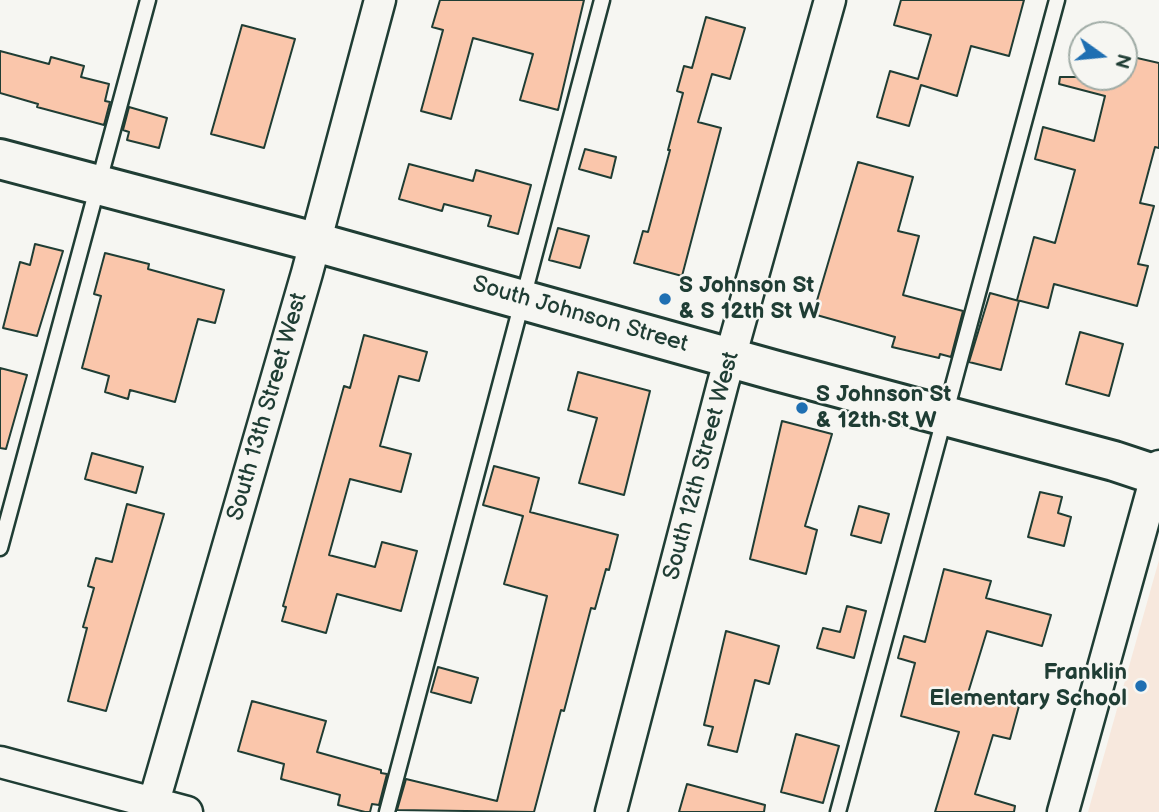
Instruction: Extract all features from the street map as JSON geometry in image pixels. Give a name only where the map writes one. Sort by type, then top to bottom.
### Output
[{"type":"street","name":"South 13th Street West","points":[[152,808],[315,242],[380,0]]},
{"type":"street","name":"South 12th Street West","points":[[611,812],[730,359],[830,0]]},
{"type":"street","name":"South Johnson Street","points":[[0,159],[315,242],[730,359],[1158,472]]},
{"type":"street","points":[[1063,812],[1158,472]]},
{"type":"street","points":[[0,762],[152,808],[187,812]]},
{"type":"lane","points":[[0,548],[148,0]]},
{"type":"lane","points":[[387,812],[602,0]]},
{"type":"lane","points":[[838,812],[1057,0]]},
{"type":"shaded area","name":"Franklin Elementary School","points":[[1159,560],[1159,812],[1088,812]]},
{"type":"building","points":[[440,0],[584,0],[558,110],[520,100],[533,54],[473,38],[451,119],[421,111],[443,30],[432,27]]},
{"type":"building","points":[[901,0],[1024,0],[1009,56],[971,46],[957,96],[921,85],[909,126],[877,117],[890,71],[918,79],[931,35],[894,25]]},
{"type":"building","points":[[706,17],[745,28],[730,79],[712,74],[698,122],[721,128],[682,276],[634,263],[643,231],[648,232],[670,150],[683,93],[677,91],[684,66],[692,68]]},
{"type":"building","points":[[242,25],[295,39],[264,148],[211,134]]},
{"type":"building","points":[[0,51],[49,64],[51,57],[84,66],[81,77],[109,84],[105,101],[110,102],[104,125],[37,107],[38,104],[0,93]]},
{"type":"building","points":[[1138,58],[1159,63],[1159,148],[1155,147],[1140,203],[1154,206],[1138,264],[1148,266],[1137,306],[1054,284],[1048,308],[1017,300],[1034,237],[1055,243],[1075,170],[1035,159],[1043,127],[1094,141],[1105,96],[1086,91],[1138,91]]},
{"type":"building","points":[[1060,77],[1068,77],[1068,86],[1059,84]]},
{"type":"building","points":[[129,107],[167,118],[159,148],[127,140],[129,132],[123,130]]},
{"type":"building","points":[[585,149],[616,157],[611,178],[579,169]]},
{"type":"building","points":[[858,162],[913,177],[898,231],[919,236],[903,295],[963,311],[951,357],[940,354],[939,358],[892,347],[895,337],[813,314]]},
{"type":"building","points":[[409,164],[473,181],[476,170],[531,185],[518,234],[488,226],[491,216],[444,204],[442,211],[399,199]]},
{"type":"building","points":[[558,228],[589,236],[580,268],[549,260]]},
{"type":"building","points":[[35,244],[63,251],[37,336],[3,328],[20,262],[30,265]]},
{"type":"building","points":[[105,253],[149,264],[148,269],[224,290],[215,323],[198,319],[175,402],[130,390],[128,399],[105,392],[109,376],[82,368],[101,296],[94,294]]},
{"type":"building","points":[[990,293],[1019,301],[1001,370],[969,362]]},
{"type":"building","points":[[1080,332],[1123,344],[1109,396],[1066,384]]},
{"type":"building","points":[[364,335],[427,352],[419,381],[399,376],[380,446],[411,454],[401,492],[350,479],[329,555],[375,567],[382,542],[417,551],[401,611],[337,594],[326,633],[282,621],[286,607],[283,606],[344,386],[350,388]]},
{"type":"building","points":[[0,368],[27,375],[6,449],[0,448]]},
{"type":"building","points":[[578,372],[650,391],[624,495],[579,483],[597,418],[568,410]]},
{"type":"building","points":[[782,421],[832,434],[805,526],[817,530],[806,574],[750,559]]},
{"type":"building","points":[[92,453],[143,467],[136,493],[85,479]]},
{"type":"building","points":[[494,466],[539,478],[530,512],[618,535],[609,570],[606,569],[595,609],[591,608],[534,812],[397,810],[406,779],[497,801],[547,596],[504,584],[523,516],[483,505]]},
{"type":"building","points":[[1040,492],[1062,497],[1058,513],[1071,517],[1064,546],[1028,537]]},
{"type":"building","points":[[127,504],[164,514],[106,711],[68,701],[87,628],[83,627],[94,588],[88,586],[96,558],[112,562]]},
{"type":"building","points":[[859,506],[889,514],[881,543],[851,535]]},
{"type":"building","points":[[944,569],[991,581],[986,598],[1051,615],[1042,646],[987,631],[968,693],[1019,706],[1010,739],[993,735],[975,794],[1015,806],[1014,812],[935,812],[959,732],[901,716],[915,663],[898,658],[904,636],[925,642]]},
{"type":"building","points":[[847,606],[866,611],[854,658],[817,648],[823,628],[840,632]]},
{"type":"building","points":[[726,631],[779,646],[769,684],[755,680],[737,752],[708,745],[713,727],[704,725]]},
{"type":"building","points":[[438,667],[478,678],[471,703],[431,692]]},
{"type":"building","points":[[252,701],[326,721],[317,752],[387,774],[379,805],[372,804],[370,812],[365,812],[338,805],[340,795],[281,779],[284,764],[238,751]]},
{"type":"building","points":[[796,734],[839,746],[823,803],[781,792]]},
{"type":"building","points":[[687,784],[765,805],[764,812],[679,812]]},
{"type":"place","name":"S Johnson St & S 12th St W","points":[[665,299]]},
{"type":"place","name":"S Johnson St & 12th St W","points":[[802,408]]},
{"type":"place","name":"Franklin Elementary School","points":[[1141,686]]}]
